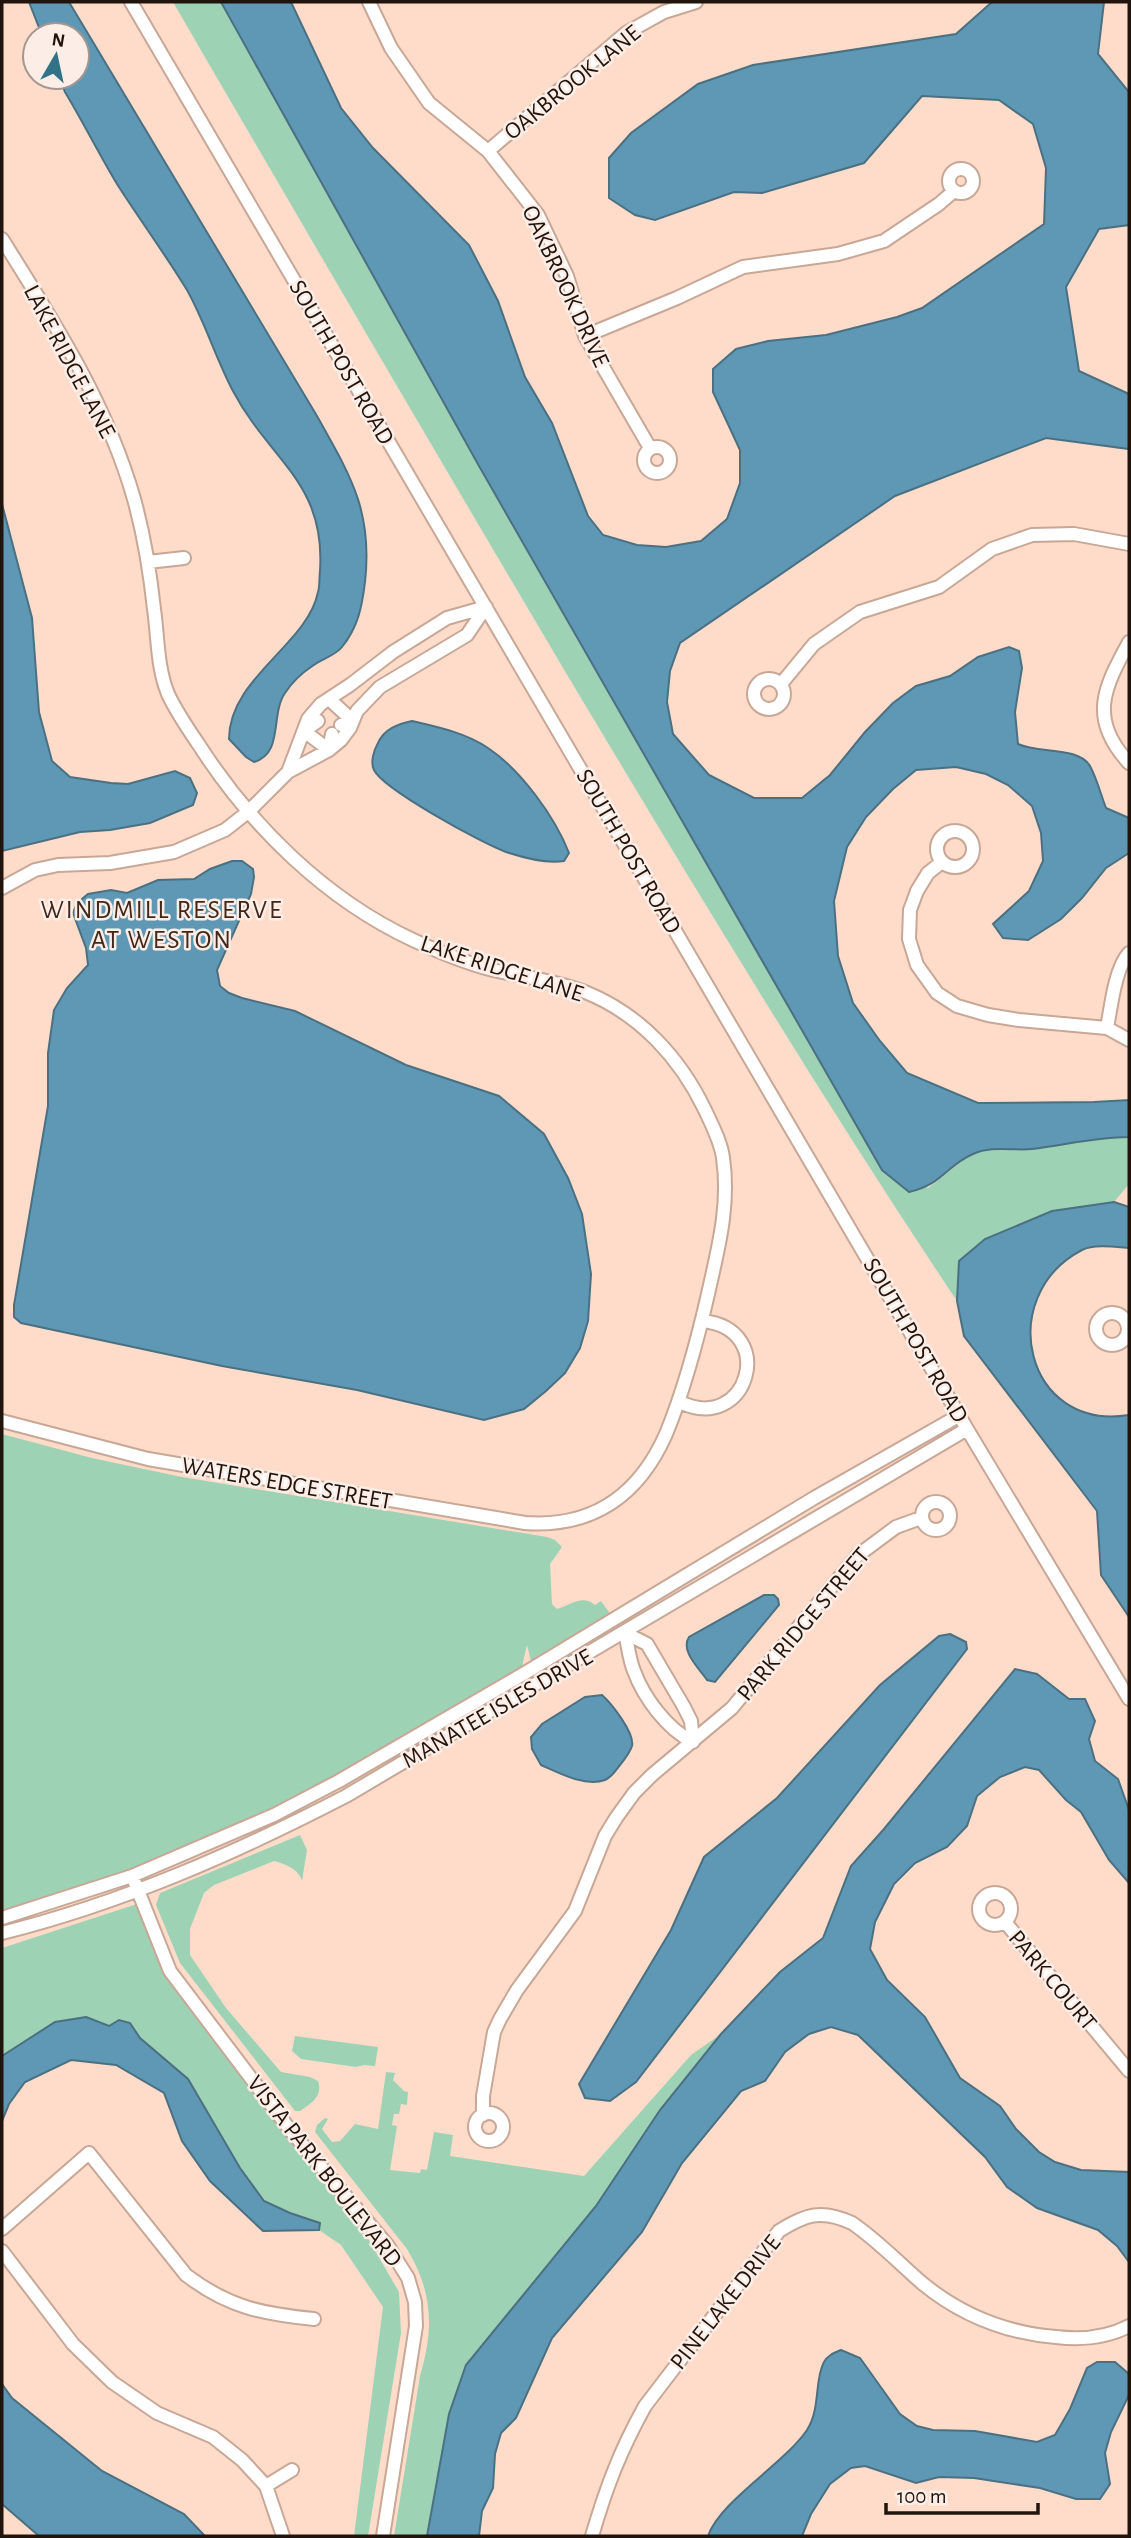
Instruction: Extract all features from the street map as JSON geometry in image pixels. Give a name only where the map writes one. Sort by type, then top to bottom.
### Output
[{"type":"street","name":"SOUTH POST ROAD","points":[[131,2],[967,1429],[1129,1699]]},
{"type":"street","name":"OAKBROOK DRIVE","points":[[369,2],[391,48],[429,103],[488,150],[538,215],[567,276],[585,336],[650,448]]},
{"type":"street","name":"OAKBROOK LANE","points":[[488,150],[626,33],[664,12],[696,2]]},
{"type":"street","points":[[585,336],[743,267],[838,254],[884,241],[954,191]]},
{"type":"street","name":"LAKE RIDGE LANE","points":[[2,239],[66,342],[118,450],[135,502],[148,562],[159,666],[168,694],[200,747],[248,812],[304,868],[346,900],[408,937],[452,957],[586,993],[618,1010],[651,1033],[676,1060],[696,1090],[723,1154],[726,1206],[702,1321],[680,1402],[658,1451],[639,1481],[608,1507],[575,1521]]},
{"type":"street","points":[[781,684],[814,644],[860,612],[939,587],[992,549],[1032,535],[1074,534],[1129,544]]},
{"type":"street","points":[[148,562],[184,558]]},
{"type":"street","points":[[304,731],[393,652],[447,618],[486,607]]},
{"type":"street","points":[[329,750],[342,726],[380,687],[467,635],[486,607]]},
{"type":"street","points":[[1129,642],[1110,677],[1102,703],[1108,730],[1119,752],[1129,762]]},
{"type":"street","points":[[325,711],[342,726]]},
{"type":"street","points":[[288,772],[308,719],[325,711]]},
{"type":"street","points":[[2,888],[35,870],[58,865],[110,863],[174,852],[225,830],[248,812],[288,772],[329,750],[341,740],[342,726]]},
{"type":"street","points":[[304,731],[329,750]]},
{"type":"street","points":[[942,862],[928,873],[910,910],[909,939],[916,965],[937,993],[957,1006],[988,1015],[1107,1028],[1129,1040]]},
{"type":"street","points":[[1107,1028],[1114,992],[1124,958],[1129,953]]},
{"type":"street","points":[[680,1402],[699,1409],[719,1406],[736,1395],[746,1377],[747,1356],[738,1338],[722,1325],[702,1321]]},
{"type":"street","name":"MANATEE ISLES DRIVE","points":[[2,1918],[132,1876],[274,1815],[399,1747],[814,1498],[960,1415]]},
{"type":"street","name":"WATERS EDGE STREET","points":[[2,1421],[148,1459],[525,1523],[549,1525],[575,1521]]},
{"type":"street","name":"MANATEE ISLES DRIVE","points":[[2,1933],[165,1881],[280,1830],[407,1761],[967,1429]]},
{"type":"street","name":"PARK RIDGE STREET","points":[[483,2115],[483,2096],[494,2032],[508,2005],[575,1911],[605,1836],[634,1793],[732,1708],[857,1556],[896,1527],[921,1518]]},
{"type":"street","points":[[614,1619],[625,1633],[634,1671],[655,1707],[676,1734],[692,1742],[691,1721],[647,1644],[625,1633]]},
{"type":"street","points":[[655,1707],[678,1696]]},
{"type":"street","points":[[399,1747],[407,1761]]},
{"type":"street","name":"VISTA PARK BOULEVARD","points":[[132,1876],[170,1971],[291,2131],[388,2246],[408,2278],[415,2302],[416,2326],[383,2536]]},
{"type":"street","name":"PARK COURT","points":[[1004,1922],[1129,2071]]},
{"type":"street","points":[[2,2229],[89,2153],[186,2275],[229,2302],[278,2316],[314,2319]]},
{"type":"street","name":"PINE LAKE DRIVE","points":[[592,2536],[607,2484],[629,2434],[645,2406],[779,2231],[797,2220],[819,2214],[835,2216],[852,2223],[944,2298],[978,2319],[1020,2333],[1061,2338],[1106,2337],[1129,2326]]},
{"type":"street","points":[[2,2251],[74,2344],[112,2382],[157,2413],[213,2437],[242,2460],[266,2486],[283,2536]]},
{"type":"street","points":[[266,2486],[292,2470]]},
{"type":"green space","points":[[173,2],[221,2],[479,466],[882,1170],[928,1188],[971,1154],[988,1149],[1030,1149],[1105,1137],[1129,1137],[1129,1184],[1114,1202],[1052,1211],[959,1261],[957,1301],[807,1068],[661,832]]},
{"type":"green space","points":[[2,1434],[92,1458],[182,1477],[547,1537],[562,1547],[550,1564],[552,1604],[557,1609],[581,1600],[595,1605],[601,1601],[614,1619],[531,1661],[527,1645],[520,1675],[339,1781],[132,1876],[2,1918]]},
{"type":"green space","points":[[300,1835],[307,1850],[302,1881],[295,1870],[274,1861],[214,1885],[204,1893],[190,1929],[190,1955],[226,2008],[281,2072],[318,2081],[319,2091],[315,2099],[300,2111],[295,2111],[180,1963],[156,1905],[160,1893]]},
{"type":"green space","points":[[143,1902],[170,1971],[337,2185],[399,2292],[401,2333],[368,2536],[354,2536],[383,2307],[341,2245],[319,2230],[319,2223],[264,2201],[240,2168],[188,2079],[140,2038],[130,2023],[109,2026],[86,2017],[55,2022],[2,2056],[2,1948]]},
{"type":"green space","points":[[721,2034],[660,2110],[596,2206],[436,2481],[427,2536],[394,2536],[428,2342],[426,2296],[416,2265],[407,2249],[315,2132],[317,2125],[325,2118],[328,2119],[322,2129],[332,2142],[340,2141],[355,2124],[378,2129],[386,2072],[395,2073],[393,2080],[408,2092],[407,2105],[401,2104],[399,2114],[394,2114],[392,2125],[397,2126],[390,2170],[420,2173],[421,2169],[427,2170],[434,2132],[453,2135],[450,2156],[584,2176],[691,2055]]},
{"type":"green space","points":[[295,2036],[378,2047],[375,2066],[356,2067],[301,2059],[292,2051]]},
{"type":"water","points":[[29,2],[69,2],[80,21],[36,21]]},
{"type":"water","points":[[221,2],[291,2],[341,108],[373,148],[469,245],[498,301],[525,377],[552,423],[588,516],[603,535],[637,545],[666,547],[701,541],[727,519],[740,483],[740,450],[713,392],[713,369],[736,349],[768,341],[826,335],[922,308],[1044,224],[1046,168],[1033,124],[999,100],[922,96],[864,163],[762,193],[734,192],[655,220],[635,215],[609,198],[609,158],[631,133],[698,84],[753,65],[956,34],[992,2],[1104,2],[1098,54],[1129,92],[1129,225],[1099,229],[1066,287],[1079,371],[1129,394],[1129,449],[1046,438],[895,496],[680,643],[670,671],[667,702],[673,734],[709,775],[754,798],[802,798],[830,775],[893,703],[916,686],[950,676],[978,657],[1009,647],[1019,651],[1022,668],[1015,712],[1018,744],[1067,753],[1084,760],[1090,766],[1106,808],[1129,818],[1129,853],[1106,868],[1061,919],[1028,940],[1003,938],[993,924],[1029,891],[1043,861],[1041,833],[1032,806],[1008,785],[986,774],[956,767],[916,770],[866,817],[847,847],[834,901],[838,956],[853,1003],[907,1073],[978,1103],[1129,1100],[1129,1137],[1032,1149],[980,1151],[964,1159],[929,1185],[909,1192],[882,1170],[479,466]]},
{"type":"water","points":[[91,39],[317,416],[349,476],[362,514],[367,557],[356,624],[339,650],[308,669],[287,690],[278,712],[269,751],[254,762],[229,739],[232,717],[255,679],[300,628],[311,611],[319,590],[320,571],[319,541],[314,515],[305,493],[247,415],[221,366],[187,290],[117,184],[65,92],[91,91]]},
{"type":"water","points":[[2,504],[32,618],[39,712],[52,761],[70,777],[111,783],[128,784],[175,771],[190,778],[197,793],[193,805],[150,823],[80,832],[2,851]]},
{"type":"water","points":[[412,721],[461,734],[500,757],[536,795],[555,824],[569,853],[564,861],[535,860],[494,847],[435,815],[381,779],[372,763],[378,743],[392,728]]},
{"type":"water","points":[[232,861],[242,861],[253,869],[254,877],[251,894],[217,970],[220,986],[242,998],[295,1011],[406,1065],[499,1096],[544,1134],[568,1178],[582,1214],[591,1274],[588,1321],[580,1348],[565,1373],[524,1409],[484,1420],[357,1390],[222,1366],[21,1323],[14,1317],[48,1106],[48,1053],[54,1010],[67,988],[88,965],[86,948],[73,913],[77,903],[88,894],[111,890],[127,893],[158,880],[194,879],[210,869]]},
{"type":"water","points":[[1114,1202],[1129,1207],[1129,1248],[1087,1248],[1054,1271],[1038,1298],[1031,1327],[1034,1356],[1045,1382],[1065,1403],[1094,1415],[1129,1415],[1129,1617],[1101,1575],[1097,1511],[964,1336],[957,1301],[959,1261],[985,1239],[1052,1211]]},
{"type":"water","points":[[764,1595],[774,1595],[779,1605],[715,1682],[707,1680],[689,1654],[689,1637]]},
{"type":"water","points":[[950,1634],[966,1642],[967,1649],[636,2082],[610,2101],[585,2098],[579,2084],[671,1930],[704,1857],[777,1798],[880,1685],[939,1636]]},
{"type":"water","points":[[1015,1669],[1037,1674],[1069,1699],[1085,1699],[1095,1721],[1089,1739],[1095,1761],[1118,1779],[1129,1810],[1129,1883],[1109,1860],[1081,1812],[1066,1800],[1039,1770],[1025,1767],[1000,1777],[977,1796],[967,1826],[947,1847],[915,1863],[894,1884],[875,1922],[870,1949],[887,1980],[925,2017],[960,2078],[1000,2106],[1016,2129],[1039,2152],[1055,2162],[1081,2170],[1129,2172],[1129,2262],[1117,2246],[1098,2230],[1037,2208],[1007,2187],[985,2157],[858,2035],[831,2027],[809,2034],[785,2052],[765,2081],[741,2091],[682,2163],[642,2232],[552,2338],[516,2418],[501,2433],[495,2454],[493,2488],[482,2511],[479,2536],[427,2536],[449,2414],[466,2365],[596,2206],[660,2110],[721,2034],[780,1972],[823,1938],[851,1866]]},
{"type":"water","points":[[602,1695],[622,1719],[632,1740],[629,1753],[614,1773],[605,1780],[589,1782],[541,1765],[532,1749],[531,1737],[542,1724],[585,1697]]},
{"type":"water","points":[[86,2017],[109,2026],[119,2020],[130,2023],[140,2038],[188,2079],[240,2168],[264,2201],[320,2223],[319,2230],[263,2231],[210,2181],[182,2141],[164,2093],[116,2065],[71,2060],[25,2082],[9,2104],[2,2121],[2,2056],[55,2022]]},
{"type":"water","points":[[841,2350],[860,2358],[900,2414],[917,2426],[933,2430],[975,2431],[1037,2442],[1055,2435],[1070,2409],[1087,2368],[1097,2362],[1115,2362],[1129,2374],[1129,2395],[1111,2432],[1105,2453],[1110,2484],[1100,2499],[1076,2499],[1040,2488],[974,2478],[939,2477],[916,2483],[865,2466],[851,2468],[830,2484],[811,2514],[802,2536],[708,2536],[725,2509],[784,2456],[807,2430],[814,2413],[821,2369],[829,2356]]},
{"type":"water","points":[[2,2384],[12,2398],[102,2471],[184,2514],[205,2536],[39,2536],[2,2504]]},
{"type":"district","name":"WINDMILL RESERVE AT WESTON","points":[[162,924]]}]
